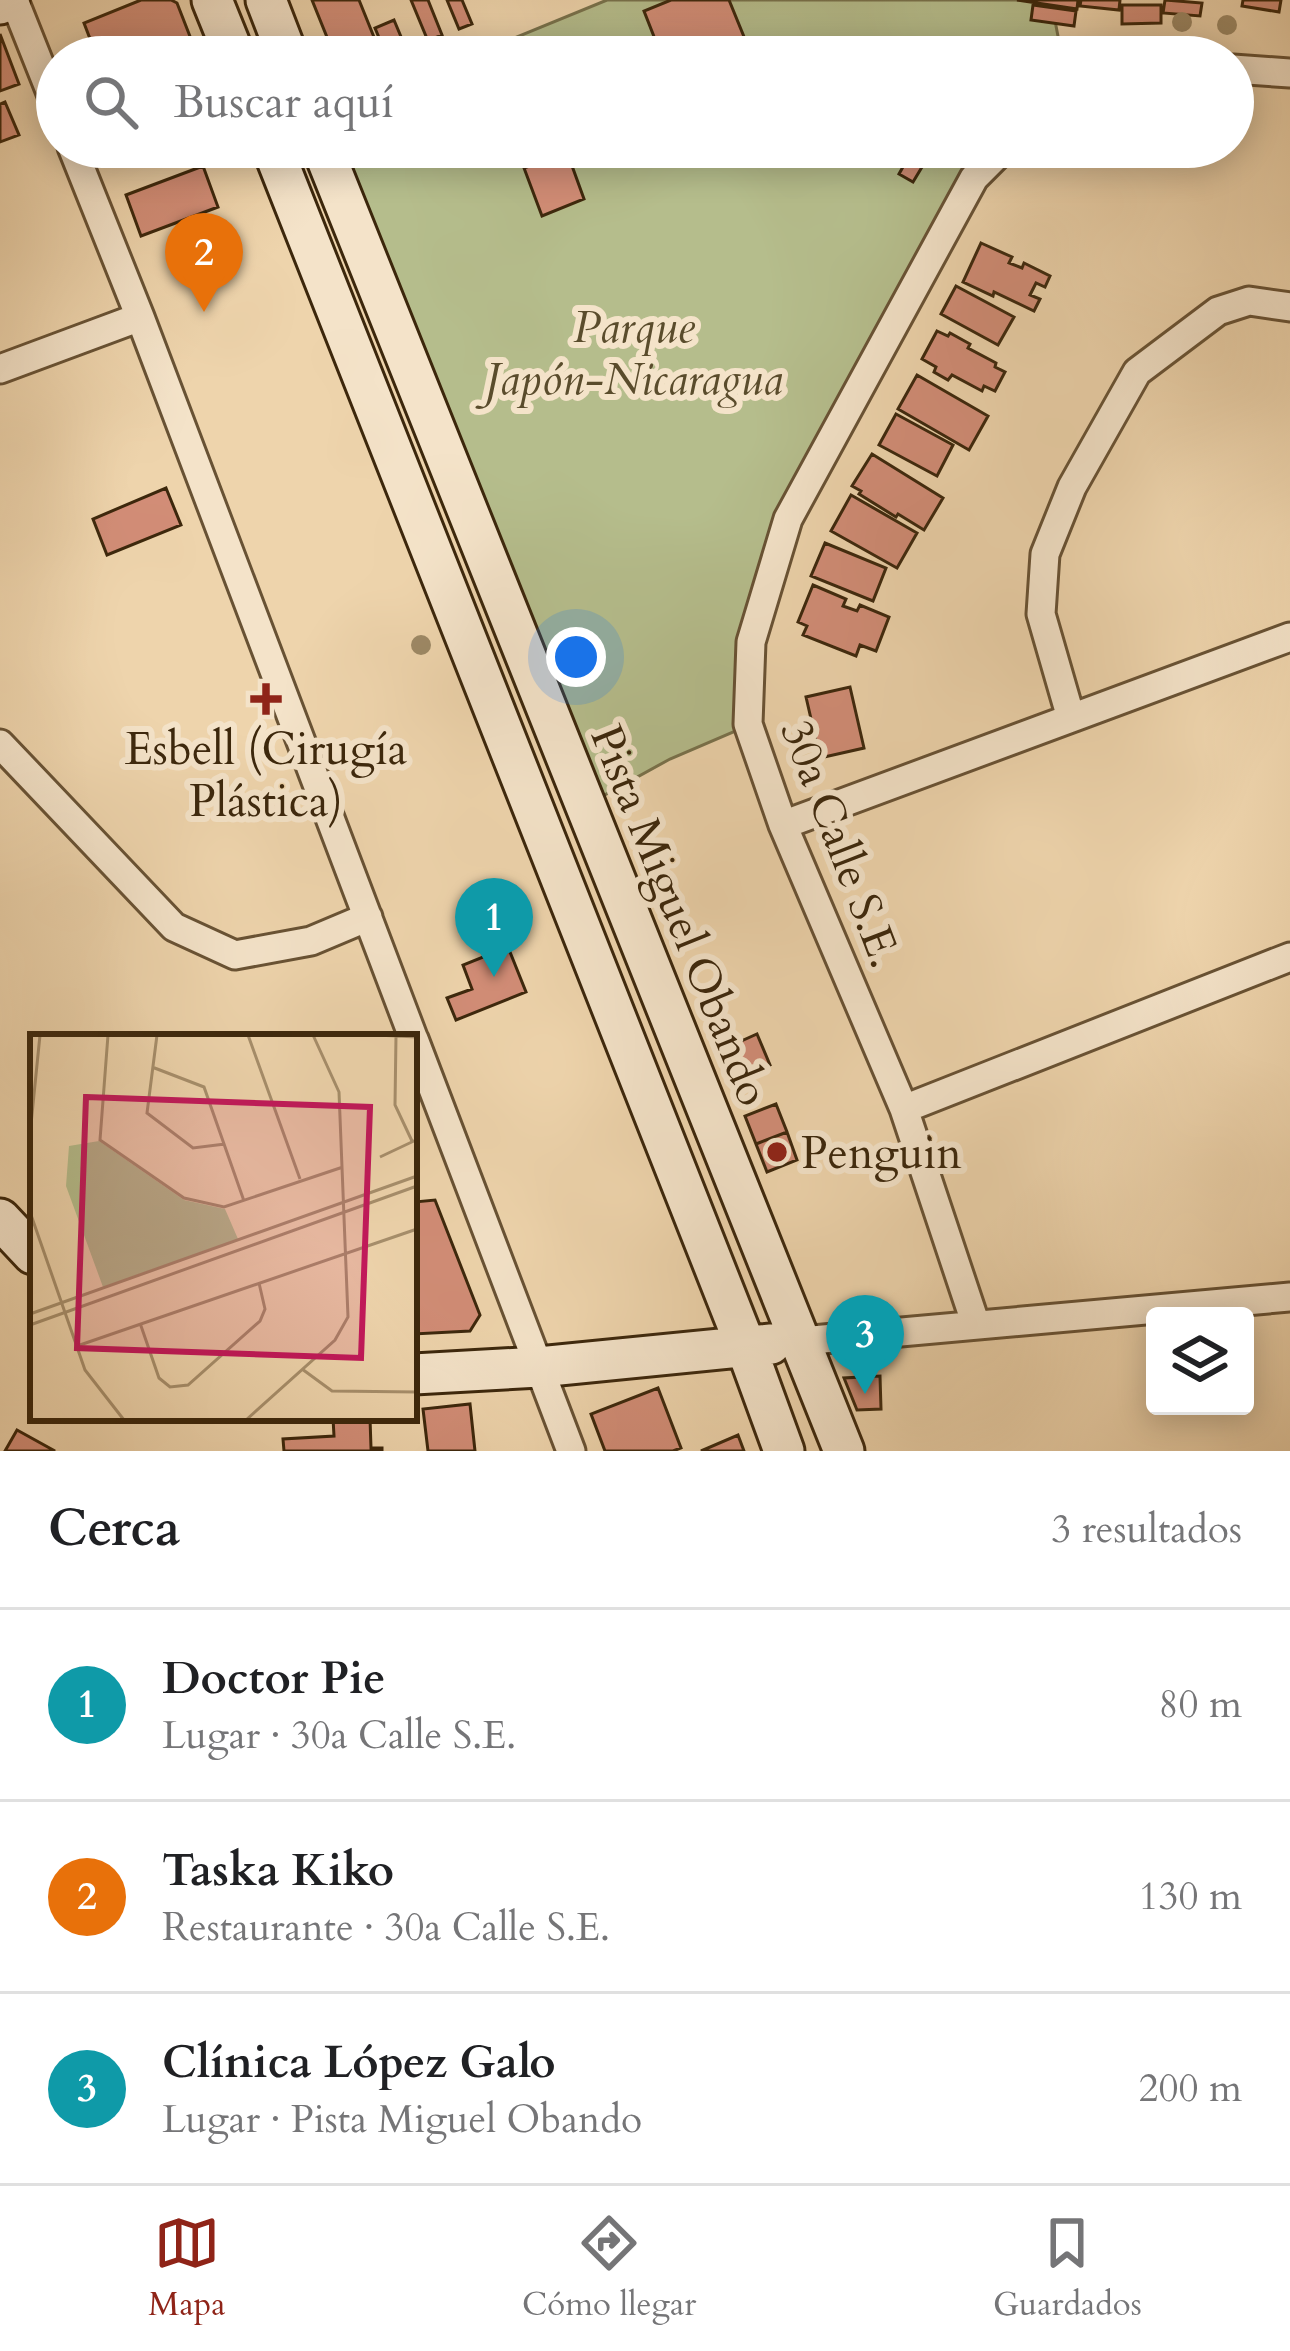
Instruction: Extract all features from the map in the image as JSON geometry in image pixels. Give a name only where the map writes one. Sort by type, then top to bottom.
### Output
[{"type":"main road","points":[[0,4],[12,0]]},
{"type":"main road","points":[[212,0],[227,36]]},
{"type":"main road","points":[[266,0],[280,36]]},
{"type":"main road","points":[[280,168],[784,1451]]},
{"type":"main road","name":"Pista Miguel Obando","points":[[330,168],[844,1451]]},
{"type":"main road","points":[[0,1220],[30,1251]]},
{"type":"main road","points":[[417,1374],[801,1341]]},
{"type":"street","points":[[12,0],[36,58]]},
{"type":"street","points":[[1254,70],[1290,73]]},
{"type":"street","points":[[80,168],[412,1034]]},
{"type":"street","name":"30a Calle S.E.","points":[[976,1325],[904,1109],[783,825],[748,724],[751,642],[788,518],[974,178],[984,168]]},
{"type":"street","points":[[1071,718],[1041,614],[1045,554],[1072,488],[1137,372],[1218,311],[1249,301],[1290,307]]},
{"type":"street","points":[[0,369],[140,317]]},
{"type":"street","points":[[783,825],[1290,637]]},
{"type":"street","points":[[0,744],[174,927],[235,955],[311,941],[368,917]]},
{"type":"street","points":[[904,1109],[1290,957]]},
{"type":"street","points":[[417,1046],[571,1451]]},
{"type":"street","points":[[801,1341],[1290,1297]]},
{"type":"green space","points":[[607,0],[1051,0],[1058,36],[519,36]]},
{"type":"green space","name":"Parque Japón-Nicaragua","points":[[339,168],[985,168],[778,518],[738,730],[670,759],[590,803]]},
{"type":"building","points":[[141,0],[171,0],[177,3],[190,36],[89,36],[84,23]]},
{"type":"building","points":[[312,0],[359,0],[374,36],[327,36]]},
{"type":"building","points":[[411,0],[428,0],[442,35],[426,36]]},
{"type":"building","points":[[447,0],[462,0],[472,24],[459,29]]},
{"type":"building","points":[[671,0],[729,0],[744,36],[654,36],[644,11]]},
{"type":"building","points":[[1017,0],[1078,0],[1077,9]]},
{"type":"building","points":[[1081,0],[1120,0],[1119,10],[1080,6]]},
{"type":"building","points":[[1165,0],[1202,3],[1200,16],[1163,13]]},
{"type":"building","points":[[1243,0],[1281,0],[1279,12],[1242,6]]},
{"type":"building","points":[[1033,5],[1076,11],[1074,26],[1031,20]]},
{"type":"building","points":[[1122,5],[1161,5],[1161,23],[1122,24]]},
{"type":"building","points":[[394,20],[401,36],[378,36],[375,28]]},
{"type":"building","points":[[0,34],[19,84],[0,91]]},
{"type":"building","points":[[5,102],[19,135],[0,142],[0,104]]},
{"type":"building","points":[[204,168],[218,207],[141,236],[126,195]]},
{"type":"building","points":[[524,168],[573,168],[584,199],[542,216]]},
{"type":"building","points":[[902,168],[921,168],[913,182],[899,174]]},
{"type":"building","points":[[981,243],[1012,257],[1009,263],[1022,268],[1024,263],[1050,276],[1045,287],[1036,283],[1030,295],[1040,299],[1034,311],[963,282]]},
{"type":"building","points":[[956,286],[1014,317],[998,345],[941,314]]},
{"type":"building","points":[[937,331],[970,344],[968,348],[1005,372],[995,391],[984,386],[982,391],[952,375],[948,380],[934,372],[936,367],[922,359]]},
{"type":"building","points":[[917,375],[988,416],[969,450],[898,409]]},
{"type":"building","points":[[896,414],[953,445],[937,476],[879,445]]},
{"type":"building","points":[[872,454],[943,498],[924,530],[852,486]]},
{"type":"building","points":[[166,488],[181,525],[107,555],[93,519]]},
{"type":"building","points":[[851,495],[917,533],[897,568],[831,531]]},
{"type":"building","points":[[825,543],[886,568],[873,601],[811,576]]},
{"type":"building","points":[[813,585],[846,599],[843,606],[857,611],[860,605],[889,617],[876,651],[860,645],[856,656],[803,635],[807,626],[798,622]]},
{"type":"building","points":[[850,687],[864,748],[820,758],[806,697]]},
{"type":"building","points":[[508,947],[526,992],[456,1020],[447,998],[472,989],[463,965]]},
{"type":"building","points":[[757,1034],[770,1065],[730,1083],[717,1052]]},
{"type":"building","points":[[776,1104],[787,1132],[756,1144],[745,1116]]},
{"type":"building","name":"Penguin","points":[[787,1132],[797,1160],[767,1172],[756,1144]]},
{"type":"building","points":[[435,1200],[480,1315],[470,1331],[417,1334],[417,1202]]},
{"type":"building","points":[[880,1376],[881,1409],[857,1410],[844,1378]]},
{"type":"building","points":[[658,1388],[681,1448],[605,1451],[591,1414]]},
{"type":"building","points":[[470,1404],[475,1451],[428,1451],[423,1409]]},
{"type":"building","points":[[333,1421],[370,1421],[371,1448],[382,1451],[284,1451],[283,1439],[334,1436]]},
{"type":"building","points":[[17,1430],[55,1451],[5,1451]]},
{"type":"building","points":[[738,1435],[744,1451],[701,1451]]},
{"type":"place","name":"Taska Kiko","points":[[204,312]]},
{"type":"place","name":"Esbell (Cirugía Plástica)","points":[[266,699]]},
{"type":"place","name":"Doctor Pie","points":[[494,977]]},
{"type":"place","name":"Penguin","points":[[777,1152]]},
{"type":"place","name":"Clínica López Galo","points":[[865,1394]]}]
